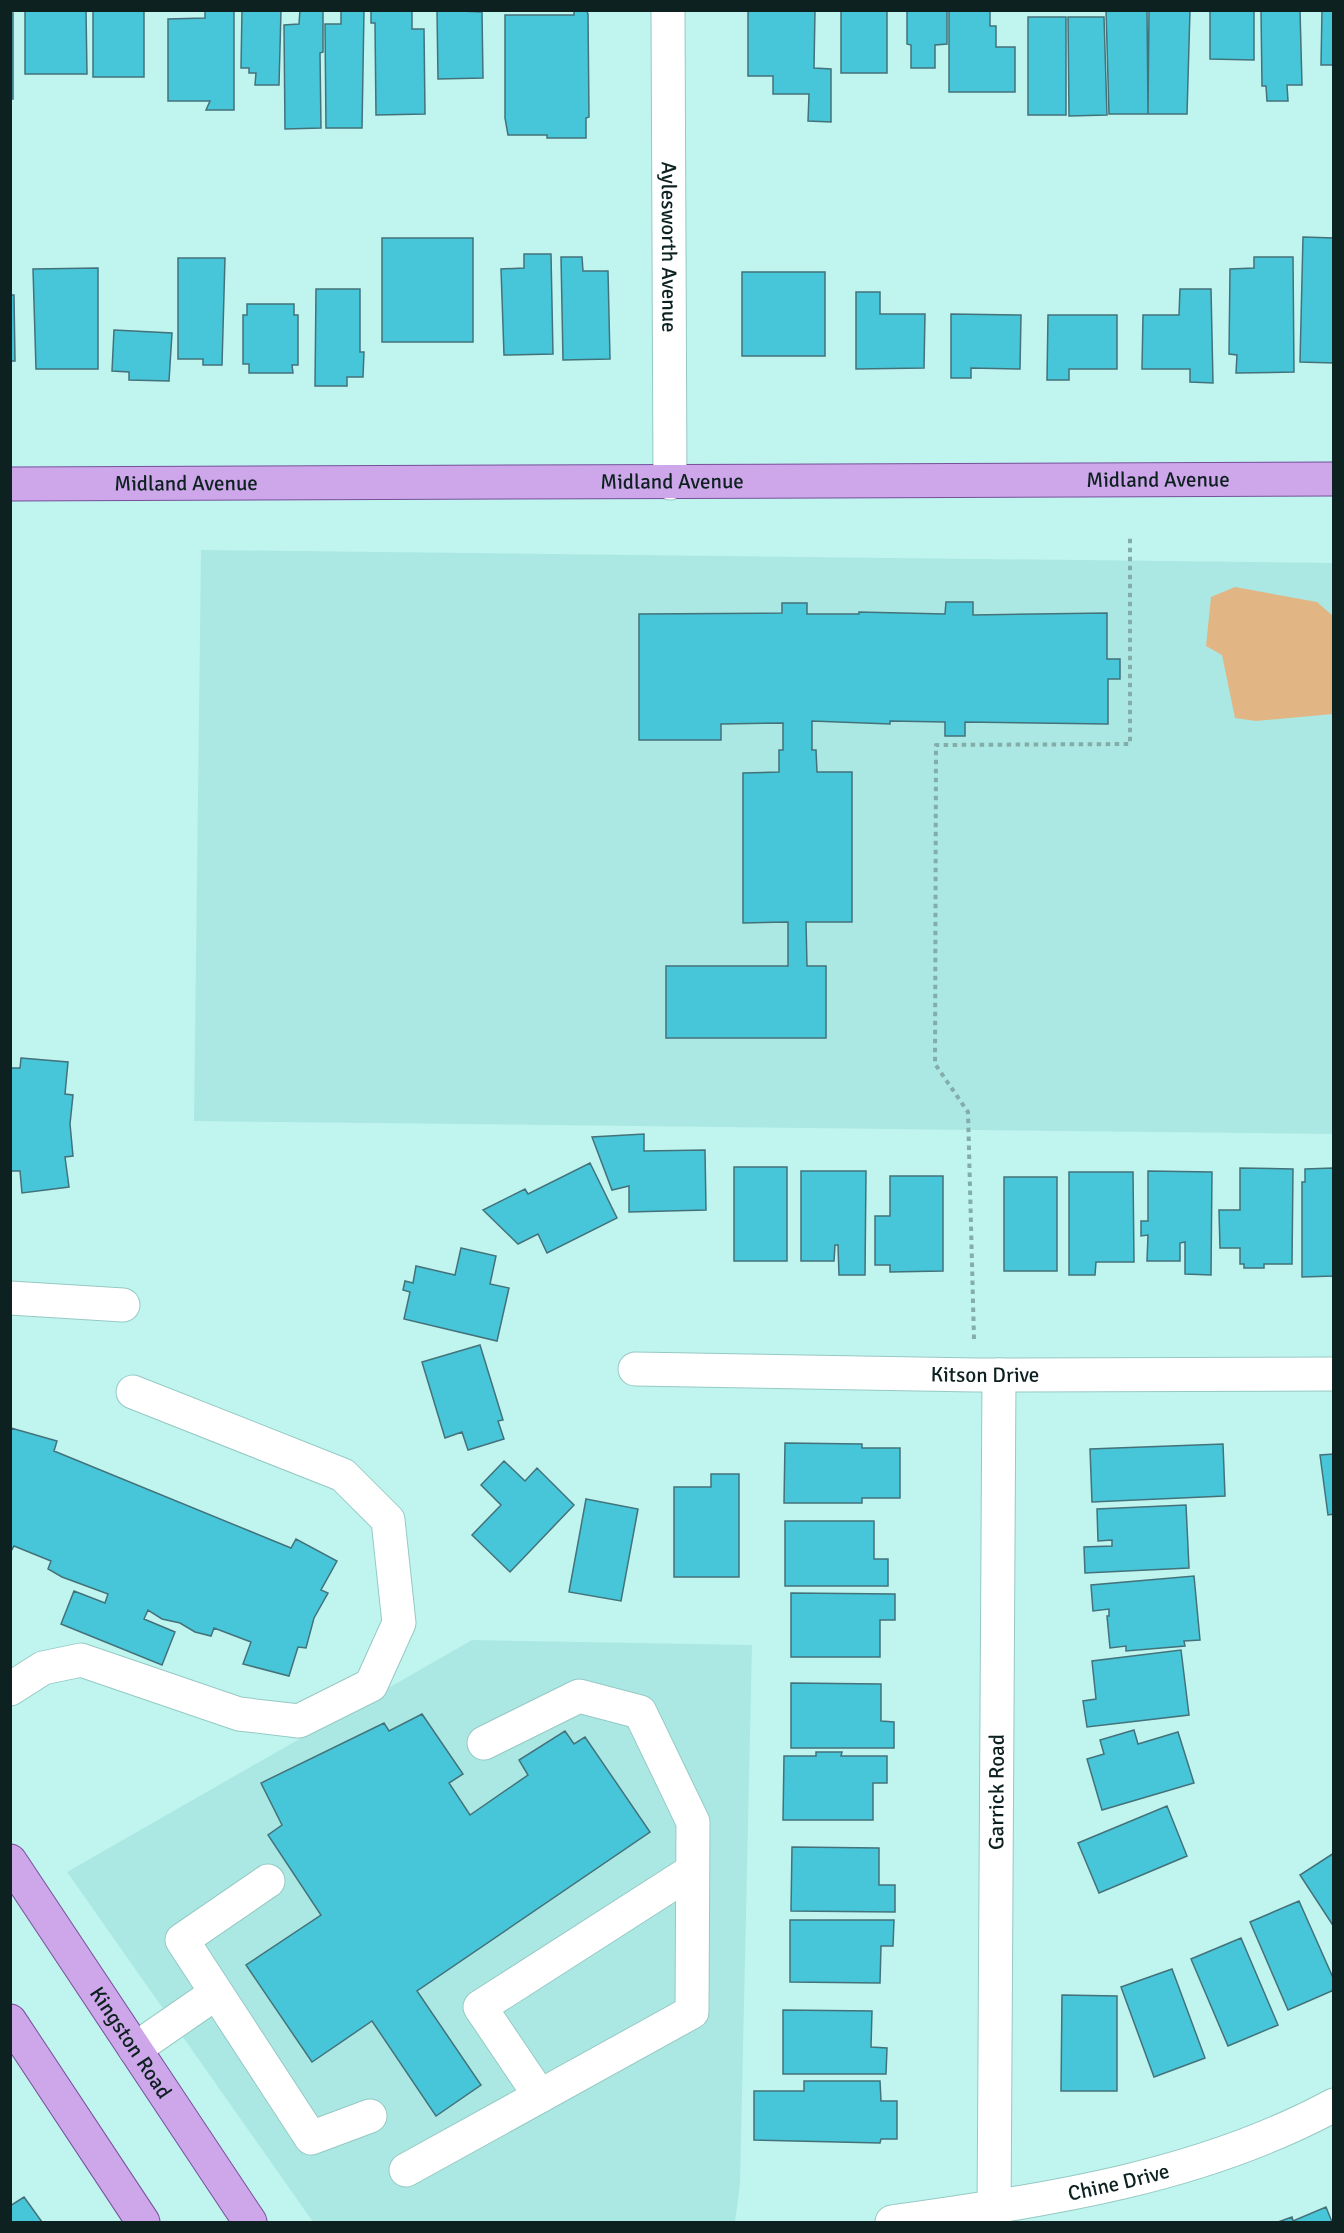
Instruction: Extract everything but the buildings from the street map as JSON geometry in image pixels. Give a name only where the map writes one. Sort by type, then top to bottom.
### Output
[{"type":"main road","name":"Midland Avenue","points":[[10,484],[571,480],[670,483],[1334,479]]},
{"type":"main road","name":"Kingston Road","points":[[10,1861],[250,2223]]},
{"type":"main road","points":[[10,2021],[143,2223]]},
{"type":"street","name":"Aylesworth Avenue","points":[[668,10],[670,483]]},
{"type":"street","points":[[10,1298],[123,1305]]},
{"type":"street","name":"Kitson Drive","points":[[634,1369],[999,1375],[1334,1374]]},
{"type":"street","name":"Garrick Road","points":[[994,2215],[999,1375]]},
{"type":"street","points":[[10,1689],[44,1668],[81,1660],[239,1714],[300,1721],[371,1685],[399,1623],[388,1520],[343,1475],[133,1392]]},
{"type":"street","points":[[406,2170],[692,2012],[693,1822],[640,1712],[579,1696],[484,1743]]},
{"type":"street","points":[[540,2096],[480,2007],[692,1871]]},
{"type":"street","points":[[268,1881],[182,1940],[311,2138],[370,2116]]},
{"type":"street","points":[[135,2049],[216,1993]]},
{"type":"street","name":"Chine Drive","points":[[892,2223],[994,2215],[1109,2187],[1216,2158],[1334,2105]]},
{"type":"path","points":[[974,1346],[968,1112],[935,1064],[936,745],[1130,744],[1130,536]]},
{"type":"shaded area","points":[[201,550],[1333,563],[1333,1134],[194,1121]]},
{"type":"shaded area","points":[[1235,587],[1317,602],[1333,616],[1333,714],[1256,721],[1235,718],[1222,655],[1206,646],[1211,597]]},
{"type":"shaded area","points":[[472,1640],[752,1645],[740,2184],[735,2222],[313,2222],[67,1872]]}]
